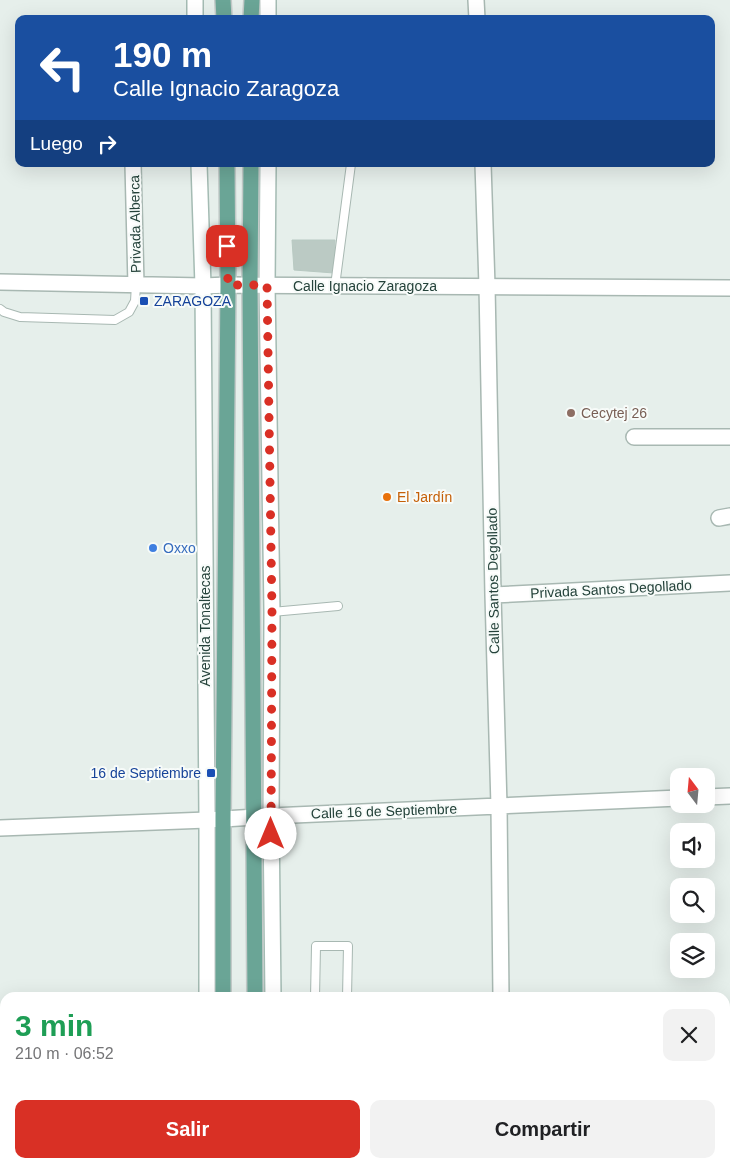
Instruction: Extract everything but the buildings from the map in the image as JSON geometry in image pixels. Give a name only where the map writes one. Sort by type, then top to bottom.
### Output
[{"type":"main road","points":[[223,0],[224,15]]},
{"type":"main road","points":[[252,0],[252,15]]},
{"type":"main road","name":"Avenida Tonaltecas","points":[[223,992],[228,285],[227,167]]},
{"type":"main road","points":[[251,167],[254,992]]},
{"type":"street","points":[[194,0],[195,15]]},
{"type":"street","points":[[268,0],[268,15]]},
{"type":"street","points":[[476,0],[477,15]]},
{"type":"street","name":"Privada Alberca","points":[[133,167],[136,285]]},
{"type":"street","name":"Avenida Tonaltecas","points":[[199,167],[203,286],[207,992]]},
{"type":"street","points":[[268,167],[267,285],[272,612],[271,816],[273,992]]},
{"type":"street","name":"Calle Santos Degollado","points":[[483,167],[488,286],[501,992]]},
{"type":"street","name":"Calle Ignacio Zaragoza","points":[[0,282],[203,286],[730,288]]},
{"type":"street","points":[[634,438],[730,437]]},
{"type":"street","name":"Privada Santos Degollado","points":[[493,595],[730,583]]},
{"type":"street","points":[[715,797],[730,796]]},
{"type":"street","name":"Calle 16 de Septiembre","points":[[0,828],[670,798]]},
{"type":"lane","points":[[335,286],[351,167]]},
{"type":"lane","points":[[0,309],[20,318],[115,320],[129,312],[135,301],[136,285]]},
{"type":"lane","points":[[272,612],[338,606]]},
{"type":"lane","points":[[315,992],[316,946],[348,946],[347,992]]},
{"type":"place","name":"ZARAGOZA","points":[[144,301]]},
{"type":"place","name":"Cecytej 26","points":[[571,413]]},
{"type":"place","name":"El Jardín","points":[[387,497]]},
{"type":"place","name":"Oxxo","points":[[153,548]]},
{"type":"place","name":"16 de Septiembre","points":[[211,773]]},
{"type":"route","points":[[227,246],[228,285],[267,285],[272,612],[271,834]]}]
